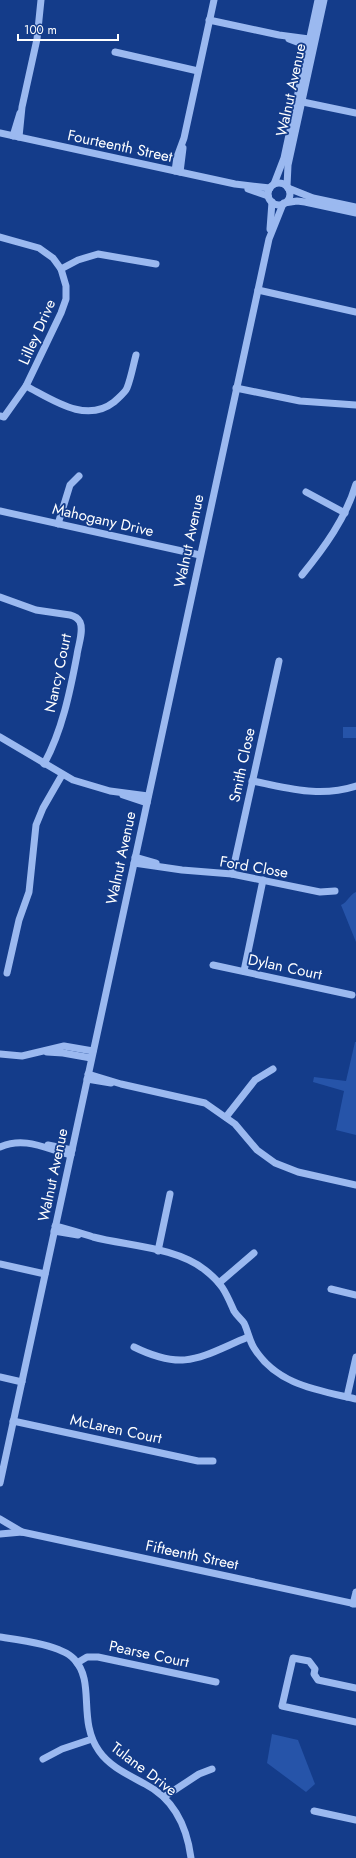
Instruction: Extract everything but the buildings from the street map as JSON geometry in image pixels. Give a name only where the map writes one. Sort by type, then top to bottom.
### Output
[{"type":"street","points":[[16,137],[37,40],[41,0]]},
{"type":"street","points":[[177,172],[214,0]]},
{"type":"street","name":"Walnut Avenue","points":[[288,187],[286,174],[318,0]]},
{"type":"street","name":"Walnut Avenue","points":[[311,42],[324,0]]},
{"type":"street","points":[[209,20],[311,42]]},
{"type":"street","points":[[115,52],[198,71]]},
{"type":"street","points":[[299,101],[356,113]]},
{"type":"street","name":"Walnut Avenue","points":[[272,186],[281,168],[299,101]]},
{"type":"street","name":"Fourteenth Street","points":[[0,133],[235,184],[272,186]]},
{"type":"street","points":[[356,207],[313,198],[281,183],[272,186],[270,199],[277,204],[305,202],[356,213]]},
{"type":"street","name":"Fourteenth Street","points":[[235,184],[270,199]]},
{"type":"street","points":[[284,203],[289,198],[288,187]]},
{"type":"street","name":"Walnut Avenue","points":[[269,239],[270,199]]},
{"type":"street","name":"Walnut Avenue","points":[[0,1483],[269,239],[284,203]]},
{"type":"street","name":"Lilley Drive","points":[[0,236],[39,248],[53,258],[61,269],[66,286],[66,299],[61,313],[26,386],[4,417],[0,416]]},
{"type":"street","points":[[61,269],[78,260],[98,254],[156,264]]},
{"type":"street","points":[[258,290],[356,312]]},
{"type":"street","points":[[26,386],[73,409],[83,412],[96,411],[108,406],[127,389],[136,355]]},
{"type":"street","points":[[236,388],[300,401],[356,405]]},
{"type":"street","points":[[58,524],[70,485],[79,476]]},
{"type":"street","points":[[302,575],[313,562],[345,513],[356,484]]},
{"type":"street","points":[[306,492],[345,513]]},
{"type":"street","name":"Mahogany Drive","points":[[0,511],[200,555]]},
{"type":"street","name":"Nancy Court","points":[[0,597],[36,610],[70,615],[75,617],[80,622],[81,633],[69,697],[51,750],[44,764]]},
{"type":"street","name":"Smith Close","points":[[232,874],[278,661]]},
{"type":"street","points":[[0,737],[62,775],[84,784],[147,799]]},
{"type":"street","points":[[7,974],[19,920],[29,892],[36,825],[43,808],[62,775]]},
{"type":"street","points":[[252,781],[320,793],[339,791],[356,786]]},
{"type":"street","name":"Ford Close","points":[[134,860],[187,871],[232,874],[320,892],[335,891]]},
{"type":"street","points":[[244,971],[263,880]]},
{"type":"street","name":"Dylan Court","points":[[213,965],[352,995]]},
{"type":"street","points":[[0,1054],[22,1056],[43,1052],[92,1055]]},
{"type":"street","points":[[226,1117],[255,1080],[273,1069]]},
{"type":"street","points":[[87,1076],[196,1100],[210,1106],[236,1124],[257,1150],[275,1163],[298,1172],[356,1185]]},
{"type":"street","points":[[0,1147],[18,1142],[71,1152]]},
{"type":"street","points":[[158,1251],[170,1194]]},
{"type":"street","points":[[54,1229],[179,1256],[196,1264],[219,1283],[229,1297],[235,1313],[245,1325],[248,1337],[254,1349],[266,1363],[287,1380],[304,1387],[356,1399]]},
{"type":"street","points":[[219,1283],[254,1253]]},
{"type":"street","points":[[0,1264],[45,1274]]},
{"type":"street","points":[[331,1289],[356,1294]]},
{"type":"street","points":[[134,1347],[157,1358],[182,1361],[199,1357],[248,1337]]},
{"type":"street","points":[[347,1397],[356,1357]]},
{"type":"street","points":[[0,1377],[22,1382]]},
{"type":"street","name":"McLaren Court","points":[[13,1420],[198,1461],[213,1461]]},
{"type":"street","points":[[0,1520],[0,1530]]},
{"type":"street","name":"Fifteenth Street","points":[[0,1520],[22,1532],[355,1604]]},
{"type":"street","name":"Fifteenth Street","points":[[0,1534],[22,1532]]},
{"type":"street","points":[[355,1604],[356,1592]]},
{"type":"street","name":"Tulane Drive","points":[[0,1637],[67,1653],[77,1663],[85,1678],[86,1716],[92,1739],[99,1751],[113,1766],[154,1789],[164,1797],[182,1822],[188,1840],[191,1858]]},
{"type":"street","name":"Pearse Court","points":[[77,1663],[87,1657],[98,1657],[216,1682]]},
{"type":"street","points":[[356,1688],[318,1680],[314,1674],[315,1669],[309,1661],[293,1658],[282,1706],[356,1722]]},
{"type":"street","points":[[44,1759],[62,1749],[92,1739]]},
{"type":"street","points":[[164,1797],[199,1774],[212,1770]]},
{"type":"street","points":[[314,1811],[356,1820]]},
{"type":"shaded area","points":[[343,727],[356,727],[356,738],[343,738]]},
{"type":"shaded area","points":[[356,892],[356,942],[341,905]]},
{"type":"shaded area","points":[[355,1042],[356,1135],[336,1130],[344,1091],[313,1082],[314,1077],[346,1081]]},
{"type":"shaded area","points":[[272,1734],[298,1740],[315,1784],[306,1792],[267,1763]]}]
